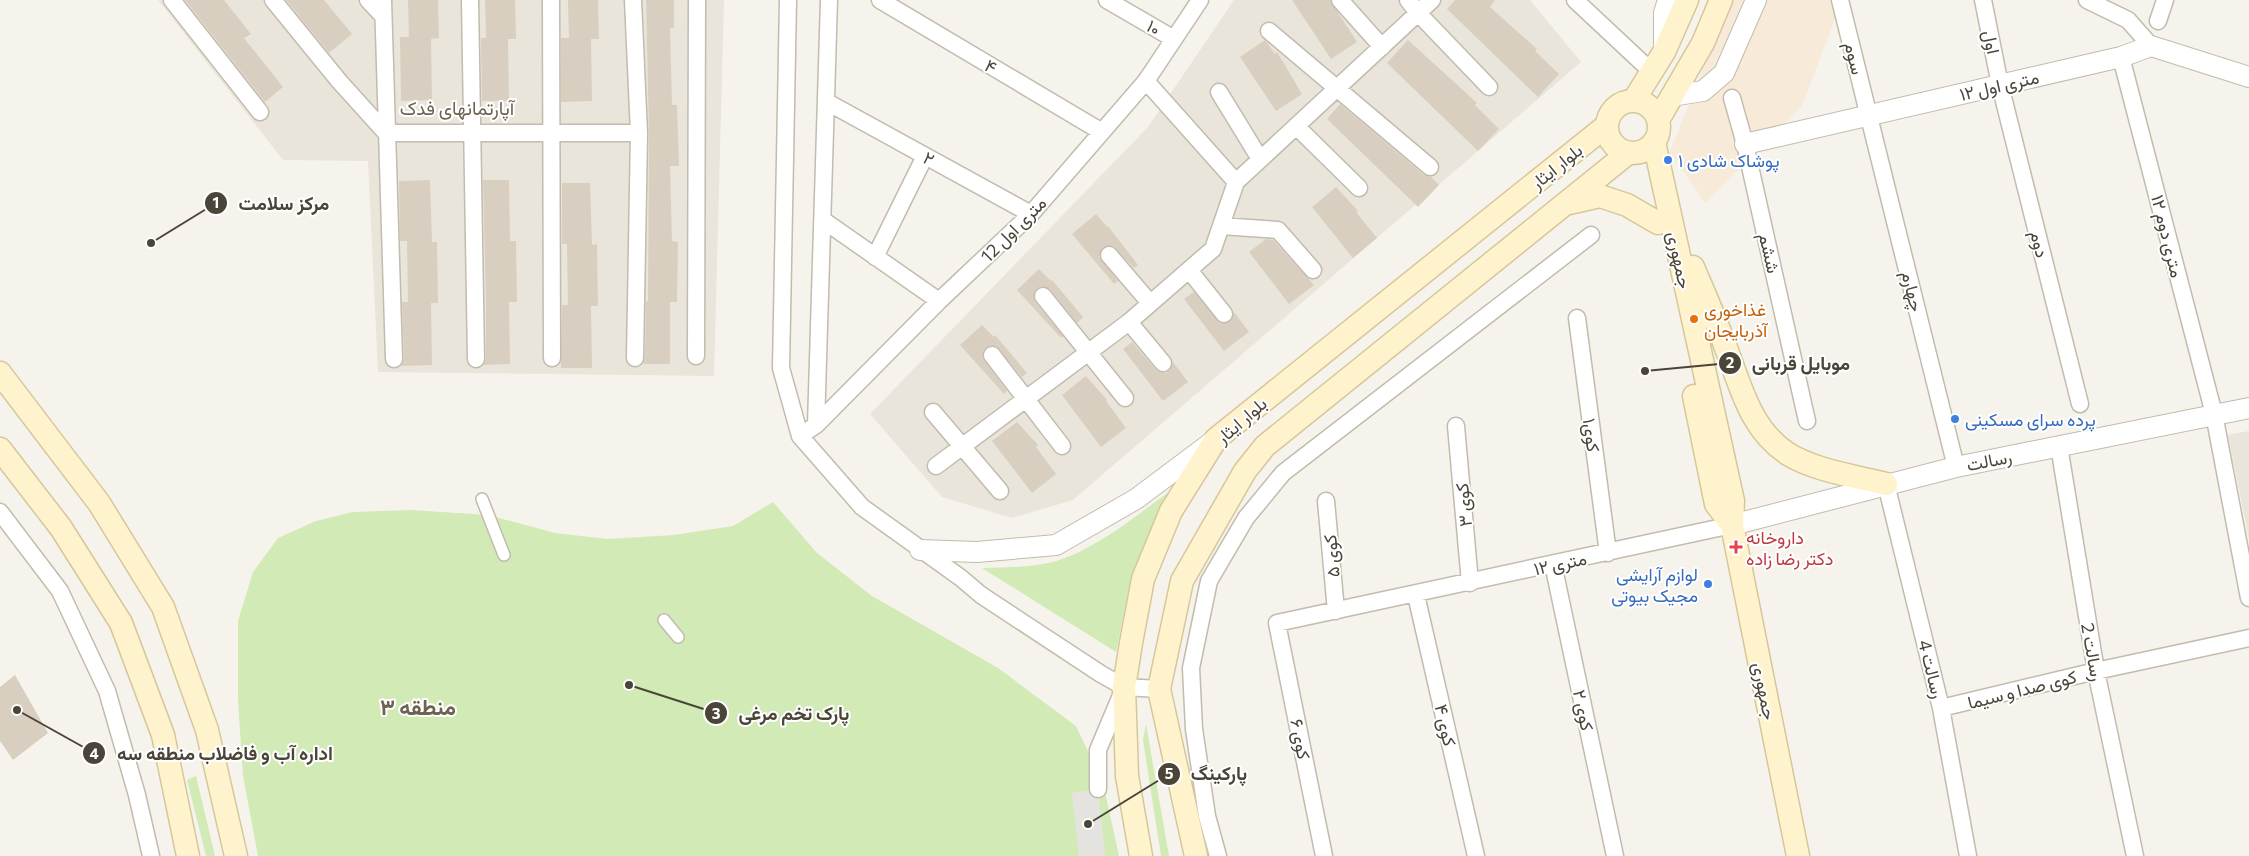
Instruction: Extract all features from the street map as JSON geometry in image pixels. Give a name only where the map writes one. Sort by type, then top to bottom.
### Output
[{"type":"main road","points":[[1634,100],[1676,30],[1687,0]]},
{"type":"main road","name":"بلوار ایثار","points":[[1196,856],[1160,689],[1182,582],[1245,472],[1265,446],[1564,205],[1646,142],[1702,43],[1721,0]]},
{"type":"main road","points":[[1634,100],[1652,109],[1646,142],[1615,146],[1607,134],[1606,126],[1612,110],[1625,101],[1634,100]]},
{"type":"main road","name":"بلوار ایثار","points":[[1141,856],[1127,776],[1124,687],[1143,579],[1171,511],[1216,439],[1606,126]]},
{"type":"main road","name":"جمهوری","points":[[1646,142],[1664,218],[1716,504],[1732,525],[1798,856]]},
{"type":"main road","points":[[1564,205],[1600,196],[1664,218],[1726,346],[1746,406],[1766,437],[1789,454],[1814,465],[1886,484]]},
{"type":"main road","points":[[0,373],[100,503],[163,607],[207,730],[236,856]]},
{"type":"main road","points":[[0,449],[61,528],[122,623],[163,735],[188,856]]},
{"type":"street","points":[[172,0],[260,112]]},
{"type":"street","points":[[273,0],[339,81],[386,133],[639,133]]},
{"type":"street","points":[[368,0],[383,8],[394,359]]},
{"type":"street","points":[[470,0],[476,358]]},
{"type":"street","points":[[550,0],[552,358]]},
{"type":"street","points":[[633,0],[639,133],[636,358]]},
{"type":"street","points":[[696,356],[697,0]]},
{"type":"street","points":[[788,0],[781,368],[800,436],[862,506],[961,578],[981,595],[1101,674],[1124,687],[1160,689]]},
{"type":"street","points":[[816,424],[829,0]]},
{"type":"street","name":"۴","points":[[880,0],[1102,132]]},
{"type":"street","name":"۱۰","points":[[1108,0],[1174,39]]},
{"type":"street","name":"12 متری اول","points":[[800,436],[816,424],[1031,214],[1146,81],[1200,0]]},
{"type":"street","points":[[1340,0],[1382,47]]},
{"type":"street","points":[[936,466],[1129,322],[1213,249],[1236,182],[1382,47],[1413,7],[1432,0]]},
{"type":"street","points":[[1575,0],[1652,72]]},
{"type":"street","points":[[1664,52],[1664,13],[1668,0]]},
{"type":"street","points":[[1671,96],[1703,91],[1724,73],[1756,0]]},
{"type":"street","name":"سوم","points":[[1840,0],[1870,115]]},
{"type":"street","name":"اول","points":[[1983,0],[2000,85]]},
{"type":"street","points":[[2087,0],[2128,20],[2151,46],[2249,77]]},
{"type":"street","points":[[2158,21],[2165,0]]},
{"type":"street","points":[[1413,7],[1490,88]]},
{"type":"street","points":[[1269,31],[1430,166]]},
{"type":"street","name":"۱۲ متری اول","points":[[1745,144],[2121,57],[2151,46]]},
{"type":"street","name":"۱۲ متری دوم","points":[[2121,57],[2214,414],[2249,598]]},
{"type":"street","points":[[1146,81],[1236,182]]},
{"type":"street","name":"دوم","points":[[2000,85],[2080,404]]},
{"type":"street","points":[[1219,92],[1260,159]]},
{"type":"street","name":"ششم","points":[[1732,98],[1745,144],[1807,420]]},
{"type":"street","name":"۲","points":[[827,102],[1031,214]]},
{"type":"street","name":"چهارم","points":[[1870,115],[1956,467]]},
{"type":"street","points":[[1296,126],[1358,188]]},
{"type":"street","points":[[875,257],[925,156]]},
{"type":"street","points":[[823,220],[940,301]]},
{"type":"street","points":[[1221,226],[1278,230],[1313,270]]},
{"type":"street","points":[[1218,856],[1207,816],[1196,739],[1191,668],[1209,581],[1242,526],[1283,472],[1590,235]]},
{"type":"street","points":[[1109,255],[1150,303]]},
{"type":"street","points":[[1189,270],[1224,314]]},
{"type":"street","points":[[1044,296],[1125,398]]},
{"type":"street","name":"کوی۱","points":[[1577,318],[1608,552]]},
{"type":"street","points":[[1129,322],[1163,363]]},
{"type":"street","points":[[992,355],[1062,446]]},
{"type":"street","name":"رسالت","points":[[1732,525],[1956,467],[2249,408]]},
{"type":"street","points":[[933,412],[1000,491]]},
{"type":"street","name":"کوی ۳","points":[[1456,426],[1470,583]]},
{"type":"street","points":[[920,550],[977,552],[1056,544],[1136,498],[1216,439]]},
{"type":"street","name":"رسالت 2","points":[[2059,446],[2096,671],[2136,856]]},
{"type":"street","name":"رسالت 4","points":[[1886,484],[1941,708],[1968,856]]},
{"type":"street","points":[[482,499],[504,555]]},
{"type":"street","name":"کوی ۵","points":[[1326,501],[1336,611]]},
{"type":"street","points":[[0,512],[60,591],[107,691],[137,795],[151,856]]},
{"type":"street","name":"۱۲ متری","points":[[1277,623],[1470,583],[1732,525]]},
{"type":"street","name":"کوی ۲","points":[[1553,564],[1615,856]]},
{"type":"street","name":"کوی ۴","points":[[1416,594],[1476,856]]},
{"type":"street","points":[[664,620],[678,637]]},
{"type":"street","name":"کوی ۶","points":[[1277,623],[1324,856]]},
{"type":"street","name":"کوی صدا و سیما","points":[[1941,708],[2096,671],[2249,638]]},
{"type":"street","points":[[1098,789],[1098,750],[1124,687]]},
{"type":"shaded area","points":[[158,0],[724,0],[714,376],[378,372],[368,161],[283,160]]},
{"type":"shaded area","points":[[1234,0],[1530,0],[1581,62],[1073,500],[1012,518],[942,497],[870,414],[1148,127]]},
{"type":"shaded area","points":[[1730,0],[1842,0],[1802,106],[1705,203],[1670,152]]},
{"type":"shaded area","points":[[2249,431],[2249,539],[2228,435]]},
{"type":"shaded area","points":[[1098,789],[1105,856],[1079,856],[1072,793]]},
{"type":"green space","points":[[1176,487],[1151,529],[1130,582],[1116,652],[982,568],[1038,565],[1070,556],[1098,542]]},
{"type":"green space","points":[[773,502],[817,553],[872,596],[998,668],[1076,726],[1103,783],[1119,856],[258,856],[243,776],[238,701],[238,621],[253,572],[278,538],[316,521],[353,512],[411,510],[488,515],[555,533],[607,539],[674,535],[733,526]]},
{"type":"green space","points":[[1146,724],[1169,856],[1161,856],[1143,740]]},
{"type":"green space","points":[[196,776],[215,856],[206,856],[187,780]]},
{"type":"building","points":[[185,0],[224,0],[251,34],[244,38],[283,87],[265,102]]},
{"type":"building","points":[[286,0],[324,0],[352,34],[329,53]]},
{"type":"building","points":[[408,0],[438,0],[439,38],[431,39],[432,100],[401,101],[400,37],[409,37]]},
{"type":"building","points":[[485,0],[515,0],[516,39],[508,39],[509,101],[482,101],[481,38],[486,38]]},
{"type":"building","points":[[568,0],[598,0],[599,39],[591,39],[592,101],[561,102],[561,38],[569,38]]},
{"type":"building","points":[[646,0],[674,0],[674,28],[670,28],[672,105],[677,105],[679,166],[670,166],[672,241],[678,242],[677,302],[670,302],[670,364],[643,364],[645,358],[646,301],[648,301],[649,133]]},
{"type":"building","points":[[1292,0],[1330,0],[1357,42],[1331,59]]},
{"type":"building","points":[[1455,0],[1495,0],[1490,7],[1537,49],[1535,51],[1559,74],[1538,97],[1447,9]]},
{"type":"building","points":[[1265,40],[1275,54],[1277,52],[1302,94],[1276,111],[1240,57]]},
{"type":"building","points":[[1408,40],[1477,103],[1475,105],[1499,129],[1478,151],[1387,63]]},
{"type":"building","points":[[1340,104],[1424,175],[1431,177],[1439,185],[1418,207],[1327,119]]},
{"type":"building","points":[[430,180],[432,242],[437,242],[438,303],[431,303],[432,365],[401,366],[404,359],[402,302],[408,302],[407,241],[400,241],[399,181]]},
{"type":"building","points":[[483,180],[509,180],[510,241],[516,241],[517,302],[509,302],[510,364],[484,365],[486,359],[486,301]]},
{"type":"building","points":[[562,183],[590,183],[592,245],[597,244],[598,306],[591,306],[592,368],[561,368],[562,305],[568,305],[567,244],[562,244]]},
{"type":"building","points":[[1336,187],[1358,211],[1356,212],[1377,238],[1353,258],[1312,207]]},
{"type":"building","points":[[1096,214],[1108,226],[1138,265],[1134,268],[1113,246],[1103,247],[1099,257],[1118,281],[1114,284],[1072,234]]},
{"type":"building","points":[[1266,239],[1273,240],[1314,285],[1289,304],[1249,252]]},
{"type":"building","points":[[1039,269],[1052,280],[1083,317],[1077,323],[1050,289],[1042,286],[1036,289],[1034,293],[1035,302],[1063,336],[1061,338],[1017,290]]},
{"type":"building","points":[[1194,292],[1220,323],[1231,321],[1234,312],[1249,332],[1224,351],[1184,299]]},
{"type":"building","points":[[982,325],[994,337],[995,335],[1027,373],[1022,377],[996,346],[986,347],[982,357],[1007,391],[1004,394],[960,345]]},
{"type":"building","points":[[1132,342],[1156,370],[1165,373],[1170,370],[1173,362],[1188,382],[1163,401],[1123,349]]},
{"type":"building","points":[[1086,376],[1107,400],[1126,428],[1101,447],[1062,395]]},
{"type":"building","points":[[1017,422],[1038,445],[1036,447],[1056,474],[1032,493],[992,441]]},
{"type":"building","points":[[15,675],[48,733],[13,760],[0,741],[0,687]]},
{"type":"place","name":"پوشاک شادی ۱","points":[[1668,160]]},
{"type":"place","name":"مرکز سلامت","points":[[151,243]]},
{"type":"place","name":"غذاخوری آذربایجان","points":[[1694,319]]},
{"type":"place","name":"موبایل قربانی","points":[[1645,371]]},
{"type":"place","name":"پرده سرای مسکینی","points":[[1955,419]]},
{"type":"place","name":"داروخانه دکتر رضا زاده","points":[[1736,547]]},
{"type":"place","name":"لوازم آرایشی مجیک بیوتی","points":[[1708,584]]},
{"type":"place","name":"پارک تخم مرغی","points":[[629,685]]},
{"type":"place","name":"اداره آب و فاضلاب منطقه سه","points":[[17,710]]},
{"type":"place","name":"پارکینگ","points":[[1088,824]]},
{"type":"district","name":"آپارتمانهای فدک","points":[[457,107]]},
{"type":"district","name":"منطقه ۳","points":[[418,706]]}]
